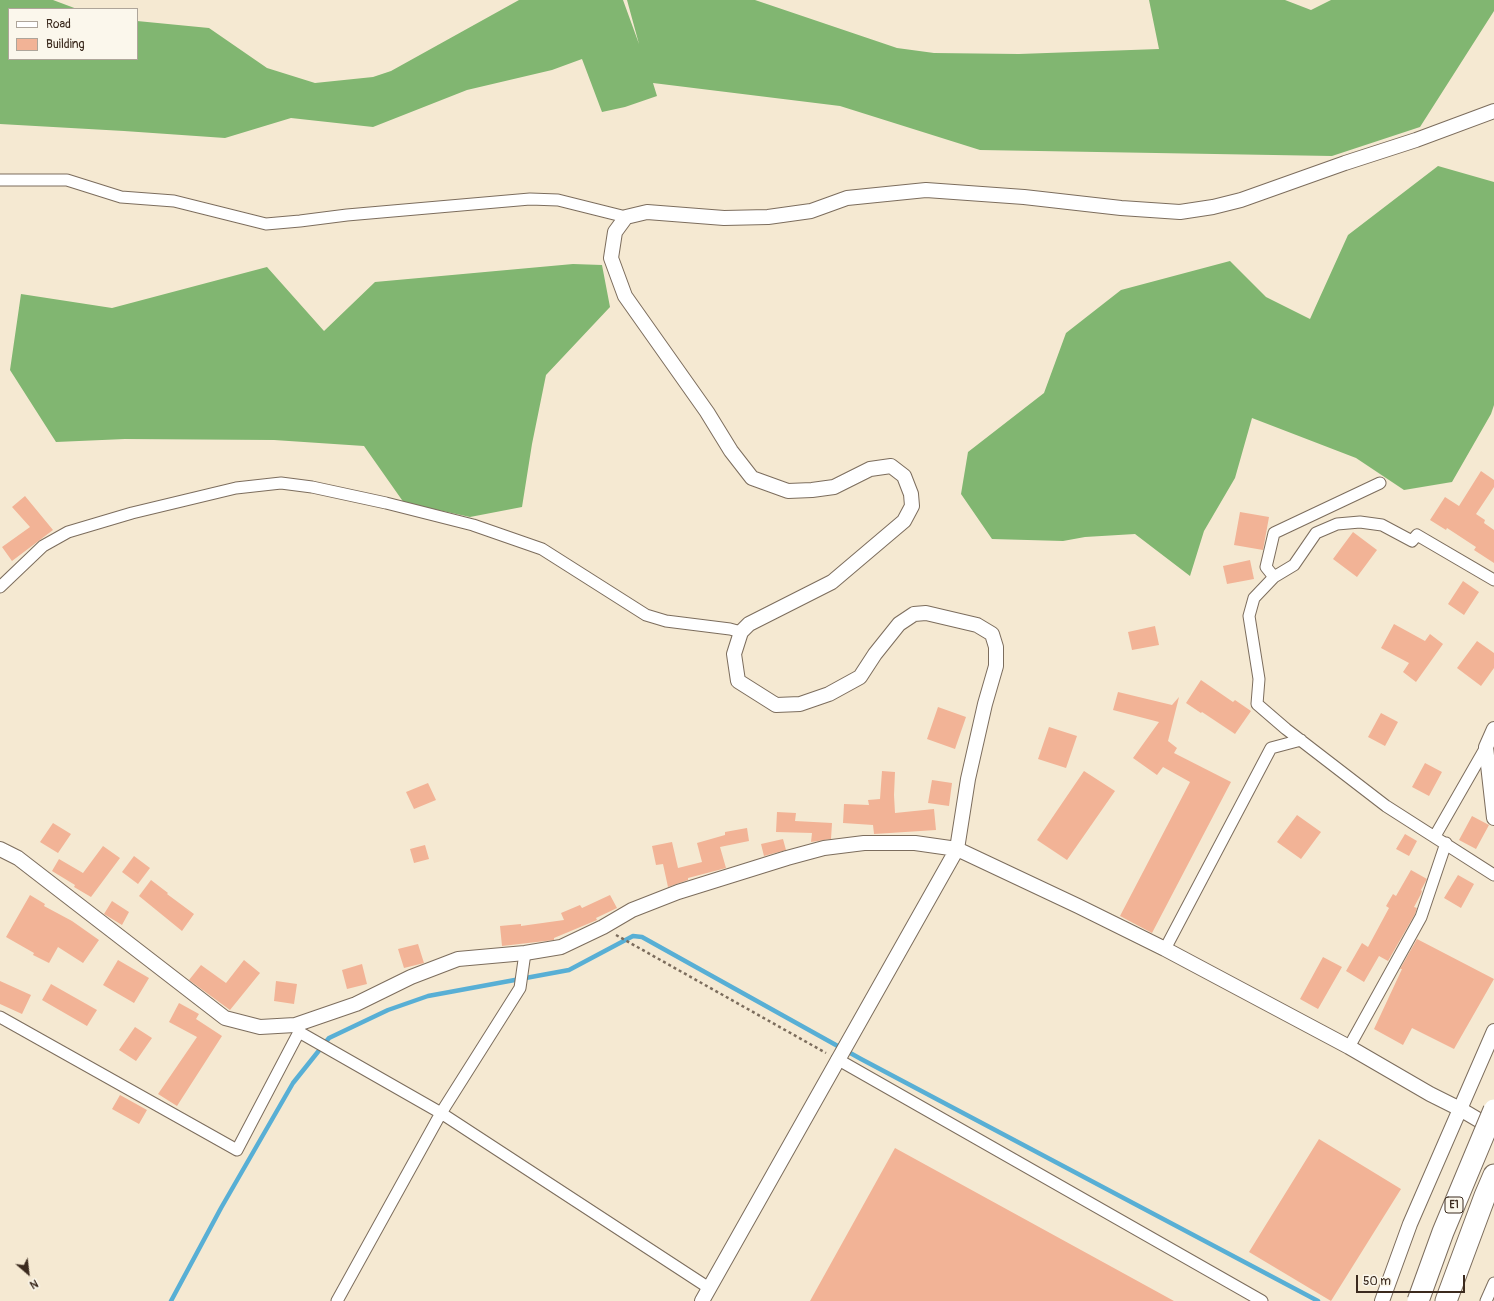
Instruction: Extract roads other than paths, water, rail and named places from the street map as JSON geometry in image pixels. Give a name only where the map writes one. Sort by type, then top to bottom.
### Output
[{"type":"highway","name":"E1","points":[[1418,1301],[1451,1212],[1494,1110]]},
{"type":"highway","name":"E1","points":[[1446,1301],[1494,1175]]},
{"type":"street","points":[[0,180],[68,180],[121,197],[174,201],[266,224],[346,215],[530,199],[558,200],[626,217],[647,212],[724,218],[768,217],[811,211],[847,198],[926,190],[1024,197],[1121,208],[1180,212],[1213,207],[1241,200],[1332,167],[1416,140],[1494,111]]},
{"type":"street","points":[[626,217],[615,232],[610,258],[625,296],[707,412],[731,451],[752,478],[788,491],[812,490],[834,487],[870,468],[891,466],[904,476],[911,494],[912,506],[904,521],[832,582],[765,615],[749,624],[741,632],[734,654],[738,680],[776,705],[800,704],[829,694],[860,677],[875,654],[899,624],[914,614],[926,613],[977,625],[992,634],[996,647],[996,666],[985,704],[970,771],[957,848],[702,1301]]},
{"type":"street","points":[[0,587],[43,546],[68,532],[132,513],[236,488],[281,483],[312,487],[386,503],[473,525],[542,549],[646,615],[666,621],[730,629],[741,632]]},
{"type":"street","points":[[1274,577],[1266,567],[1274,534],[1380,483]]},
{"type":"street","points":[[1494,580],[1417,535],[1412,541],[1382,525],[1360,522],[1337,524],[1316,533],[1294,565],[1274,577],[1254,598],[1250,616],[1259,679],[1257,704],[1386,806],[1494,875]]},
{"type":"street","points":[[1435,836],[1486,747],[1494,729]]},
{"type":"street","points":[[1165,949],[1271,748],[1301,740]]},
{"type":"street","points":[[1486,747],[1494,818]]},
{"type":"street","points":[[0,849],[18,858],[225,1018],[260,1026],[297,1028],[356,1004],[412,977],[458,959],[524,958],[561,947],[603,927],[632,910],[672,895],[787,858],[824,848],[864,843],[915,843],[957,848],[1165,949],[1349,1047],[1494,1129]]},
{"type":"street","points":[[1349,1047],[1422,917],[1446,843]]},
{"type":"street","points":[[337,1301],[442,1113],[520,988],[524,958]]},
{"type":"street","points":[[0,1017],[238,1150],[297,1028]]},
{"type":"street","points":[[297,1028],[332,1051],[442,1113],[709,1288]]},
{"type":"street","points":[[1382,1301],[1410,1224],[1494,1031]]},
{"type":"street","points":[[838,1058],[1262,1301]]},
{"type":"street","points":[[1486,1301],[1494,1283]]},
{"type":"waterway","points":[[171,1301],[221,1208],[293,1083],[329,1038],[388,1010],[428,996],[569,970],[633,936],[642,937],[861,1059],[1318,1301]]}]
